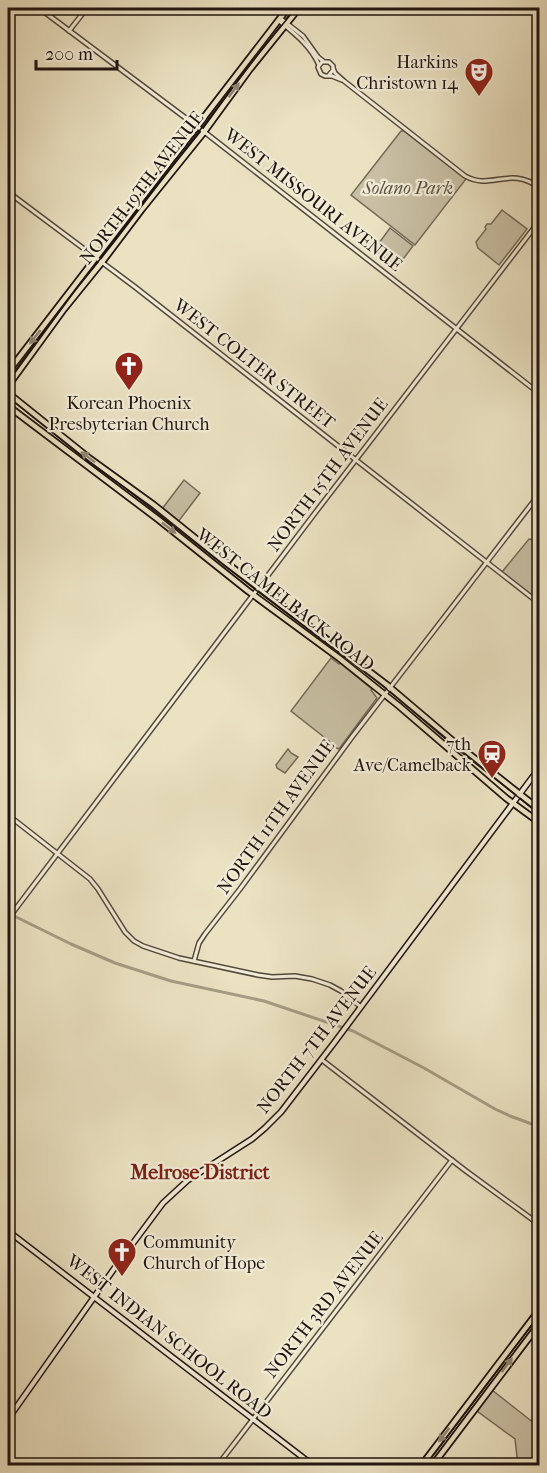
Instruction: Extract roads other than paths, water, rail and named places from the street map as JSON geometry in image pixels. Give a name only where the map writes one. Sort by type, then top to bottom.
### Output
[{"type":"main road","name":"NORTH 19TH AVENUE","points":[[8,372],[288,8]]},
{"type":"main road","name":"NORTH 19TH AVENUE","points":[[8,386],[64,309],[299,8]]},
{"type":"main road","name":"WEST CAMELBACK ROAD","points":[[8,393],[89,458],[128,485],[191,536],[391,688],[460,747],[540,810]]},
{"type":"main road","name":"WEST CAMELBACK ROAD","points":[[8,406],[320,644],[540,823]]},
{"type":"main road","name":"NORTH 7TH AVENUE","points":[[8,1419],[94,1296],[167,1198],[188,1180],[240,1148],[264,1130],[281,1112],[540,767]]},
{"type":"main road","name":"WEST INDIAN SCHOOL ROAD","points":[[8,1231],[314,1466]]},
{"type":"main road","points":[[421,1466],[540,1309]]},
{"type":"main road","points":[[432,1466],[540,1323]]},
{"type":"street","name":"WEST MISSOURI AVENUE","points":[[39,8],[204,132],[540,394]]},
{"type":"street","points":[[69,31],[87,8]]},
{"type":"street","points":[[279,19],[302,39],[316,58],[319,72],[322,75],[329,75],[344,81]]},
{"type":"street","points":[[286,25],[303,36],[318,57],[330,63],[335,73],[344,81],[467,177],[482,181],[512,177],[530,182],[540,188]]},
{"type":"street","points":[[319,65],[324,61]]},
{"type":"street","points":[[329,75],[333,68]]},
{"type":"street","name":"WEST COLTER STREET","points":[[8,192],[102,262],[540,604]]},
{"type":"street","name":"NORTH 15TH AVENUE","points":[[8,918],[540,220]]},
{"type":"street","name":"NORTH 11TH AVENUE","points":[[194,961],[205,934],[240,890],[322,776],[540,493]]},
{"type":"street","points":[[8,815],[92,882],[125,932],[134,941],[148,948],[194,961],[272,978],[296,976],[312,979],[341,991],[362,1007]]},
{"type":"street","points":[[322,1060],[540,1225]]},
{"type":"street","name":"NORTH 3RD AVENUE","points":[[217,1466],[452,1160]]},
{"type":"waterway","points":[[8,913],[115,963],[171,981],[264,1001],[353,1031],[495,1109],[540,1127]]},
{"type":"tram line","points":[[8,382],[79,285],[296,8]]},
{"type":"tram line","points":[[8,397],[374,679],[540,815]]},
{"type":"tram line","points":[[425,1466],[540,1314]]},
{"type":"place","name":"Harkins Christown 14","points":[[479,98]]},
{"type":"place","name":"Korean Phoenix Presbyterian Church","points":[[129,392]]},
{"type":"place","name":"7th Ave/Camelback","points":[[492,780]]},
{"type":"place","name":"Community Church of Hope","points":[[122,1278]]},
{"type":"district","name":"Melrose District","points":[[200,1172]]},
{"type":"park label","name":"Solano Park","points":[[408,188]]}]
